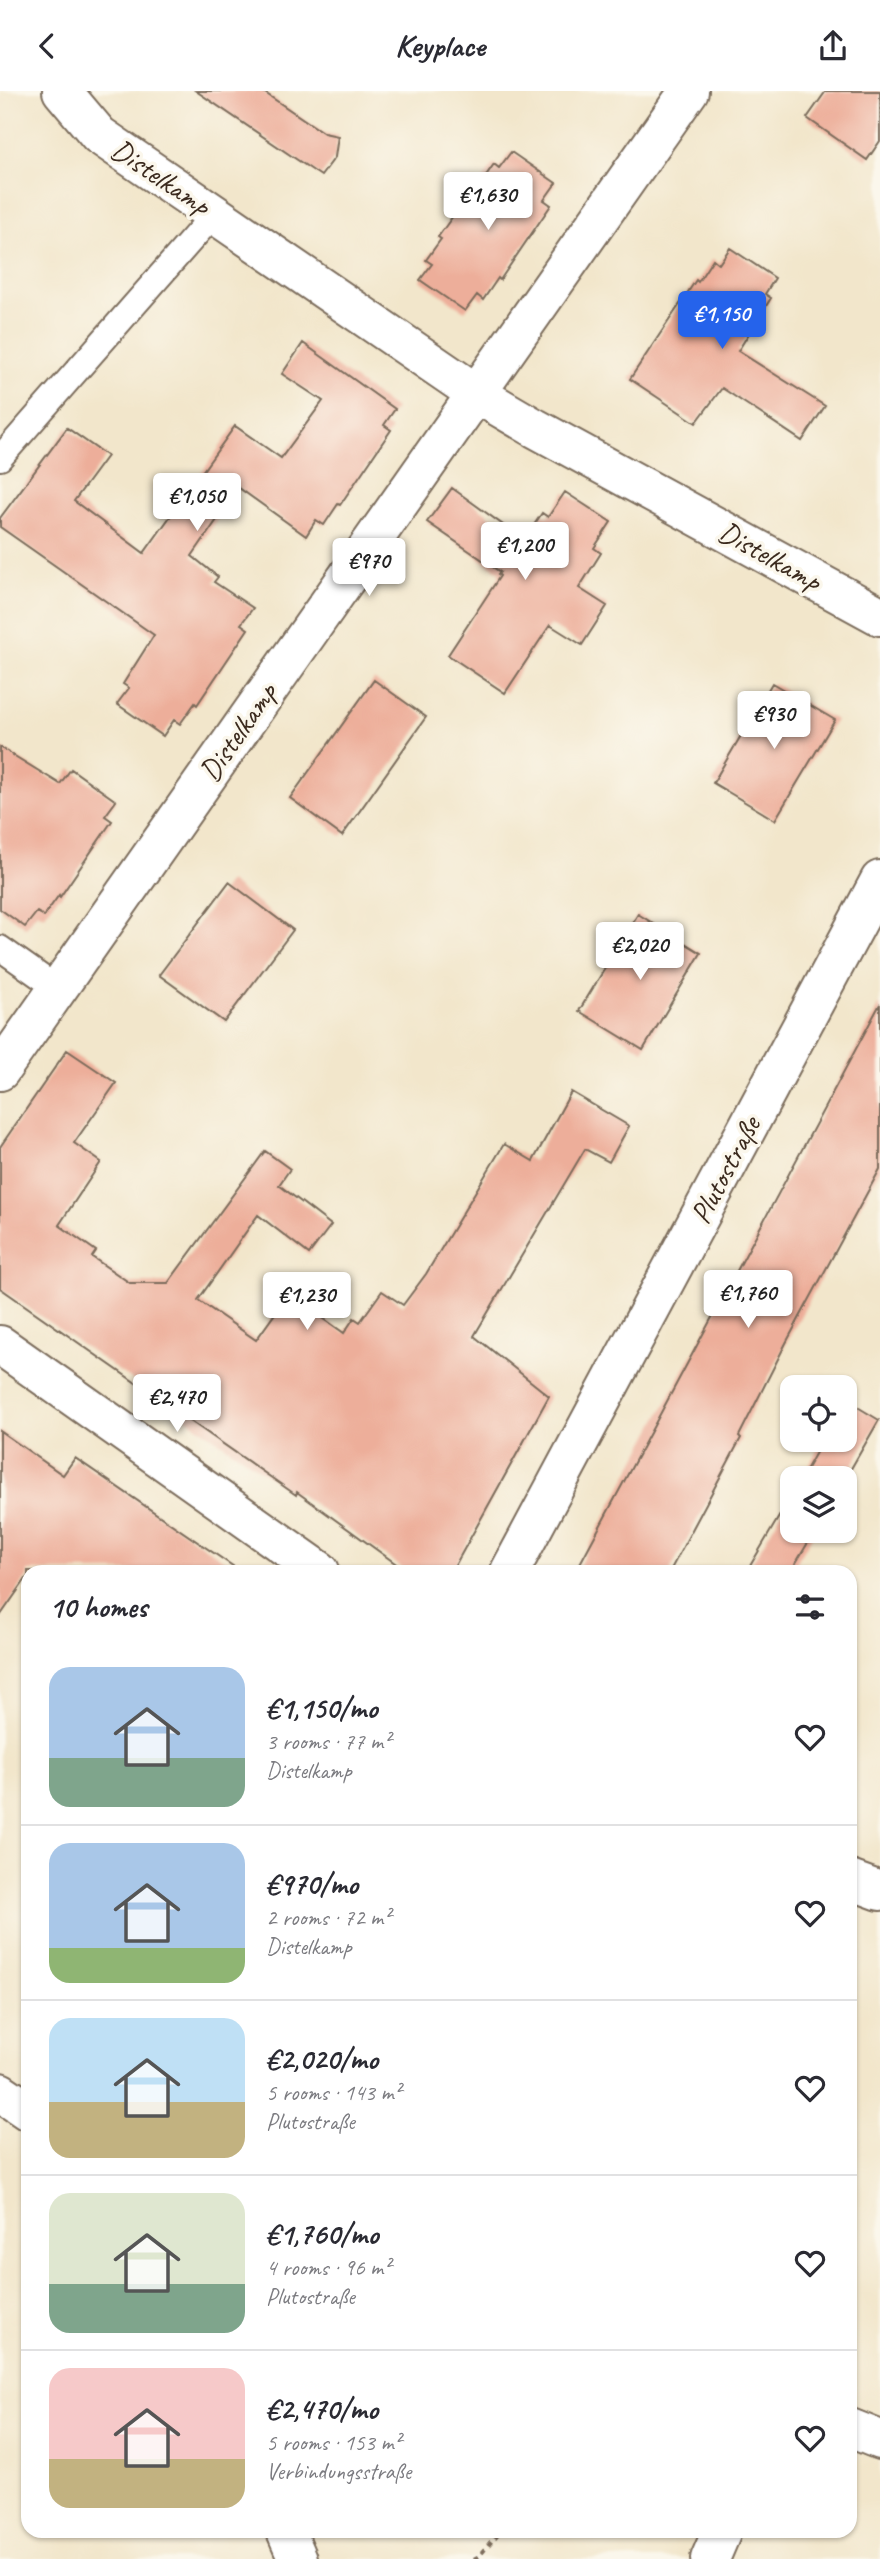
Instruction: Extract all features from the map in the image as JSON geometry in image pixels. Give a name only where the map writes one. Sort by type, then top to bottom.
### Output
[{"type":"street","name":"Distelkamp","points":[[62,91],[99,135],[477,394],[880,616]]},
{"type":"street","name":"Distelkamp","points":[[0,1071],[689,91]]},
{"type":"street","name":"Plutostraße","points":[[513,1565],[880,880]]},
{"type":"street","points":[[0,1345],[312,1565]]},
{"type":"street","points":[[857,1883],[880,1891]]},
{"type":"street","points":[[0,2092],[21,2106]]},
{"type":"street","points":[[857,2431],[880,2440]]},
{"type":"street","points":[[289,2538],[298,2559]]},
{"type":"street","points":[[710,2559],[719,2538]]},
{"type":"lane","points":[[0,458],[215,213]]},
{"type":"lane","points":[[0,949],[58,989]]},
{"type":"path","points":[[474,2559],[494,2538]]},
{"type":"building","points":[[196,91],[262,91],[324,133],[338,136],[335,157],[321,176]]},
{"type":"building","points":[[826,91],[880,91],[880,141],[867,160],[807,118]]},
{"type":"building","points":[[511,152],[556,183],[544,200],[551,205],[500,280],[498,278],[483,300],[477,295],[465,311],[420,280],[432,264],[426,260],[441,239],[438,237],[475,185],[478,187],[494,164],[499,168]]},
{"type":"building","points":[[730,248],[775,278],[765,294],[771,298],[738,351],[825,406],[802,441],[722,388],[696,423],[630,379],[696,280],[698,282],[713,259],[719,264]]},
{"type":"building","points":[[303,343],[395,409],[384,425],[391,430],[324,525],[316,520],[306,536],[239,488],[192,556],[218,577],[214,582],[253,608],[241,624],[248,629],[197,705],[195,703],[180,724],[174,720],[163,736],[117,704],[129,688],[123,684],[154,635],[0,527],[0,518],[67,428],[107,456],[74,501],[144,553],[235,426],[281,458],[323,401],[282,374]]},
{"type":"building","points":[[452,488],[524,540],[542,513],[548,517],[565,492],[611,522],[594,548],[601,553],[579,588],[607,606],[582,645],[550,625],[505,693],[448,655],[500,576],[500,572],[427,522]]},
{"type":"building","points":[[374,680],[426,717],[342,836],[290,798]]},
{"type":"building","points":[[772,683],[835,720],[775,820],[713,783]]},
{"type":"building","points":[[0,747],[60,784],[71,769],[116,801],[105,816],[112,821],[60,897],[59,895],[44,916],[37,912],[25,927],[0,909]]},
{"type":"building","points":[[229,882],[293,930],[224,1022],[159,975]]},
{"type":"building","points":[[638,914],[701,953],[643,1050],[579,1011]]},
{"type":"building","points":[[880,1004],[880,1169],[786,1343],[739,1436],[741,1438],[673,1565],[579,1565]]},
{"type":"building","points":[[67,1050],[116,1083],[74,1143],[101,1162],[59,1225],[96,1251],[92,1257],[130,1283],[168,1283],[265,1151],[290,1169],[279,1185],[331,1225],[309,1254],[258,1215],[198,1300],[256,1340],[289,1294],[344,1333],[354,1318],[360,1322],[382,1291],[403,1305],[426,1274],[504,1144],[533,1161],[571,1092],[629,1126],[609,1162],[585,1149],[474,1336],[549,1396],[455,1565],[398,1565],[297,1492],[296,1495],[0,1288],[0,1147]]},
{"type":"building","points":[[857,1407],[879,1420],[852,1466],[808,1466],[816,1452],[857,1452]]},
{"type":"building","points":[[0,1431],[63,1475],[75,1458],[231,1565],[21,1565],[21,1586],[0,1616]]},
{"type":"building","points":[[780,1515],[780,1543],[808,1543],[795,1565],[751,1565]]}]
